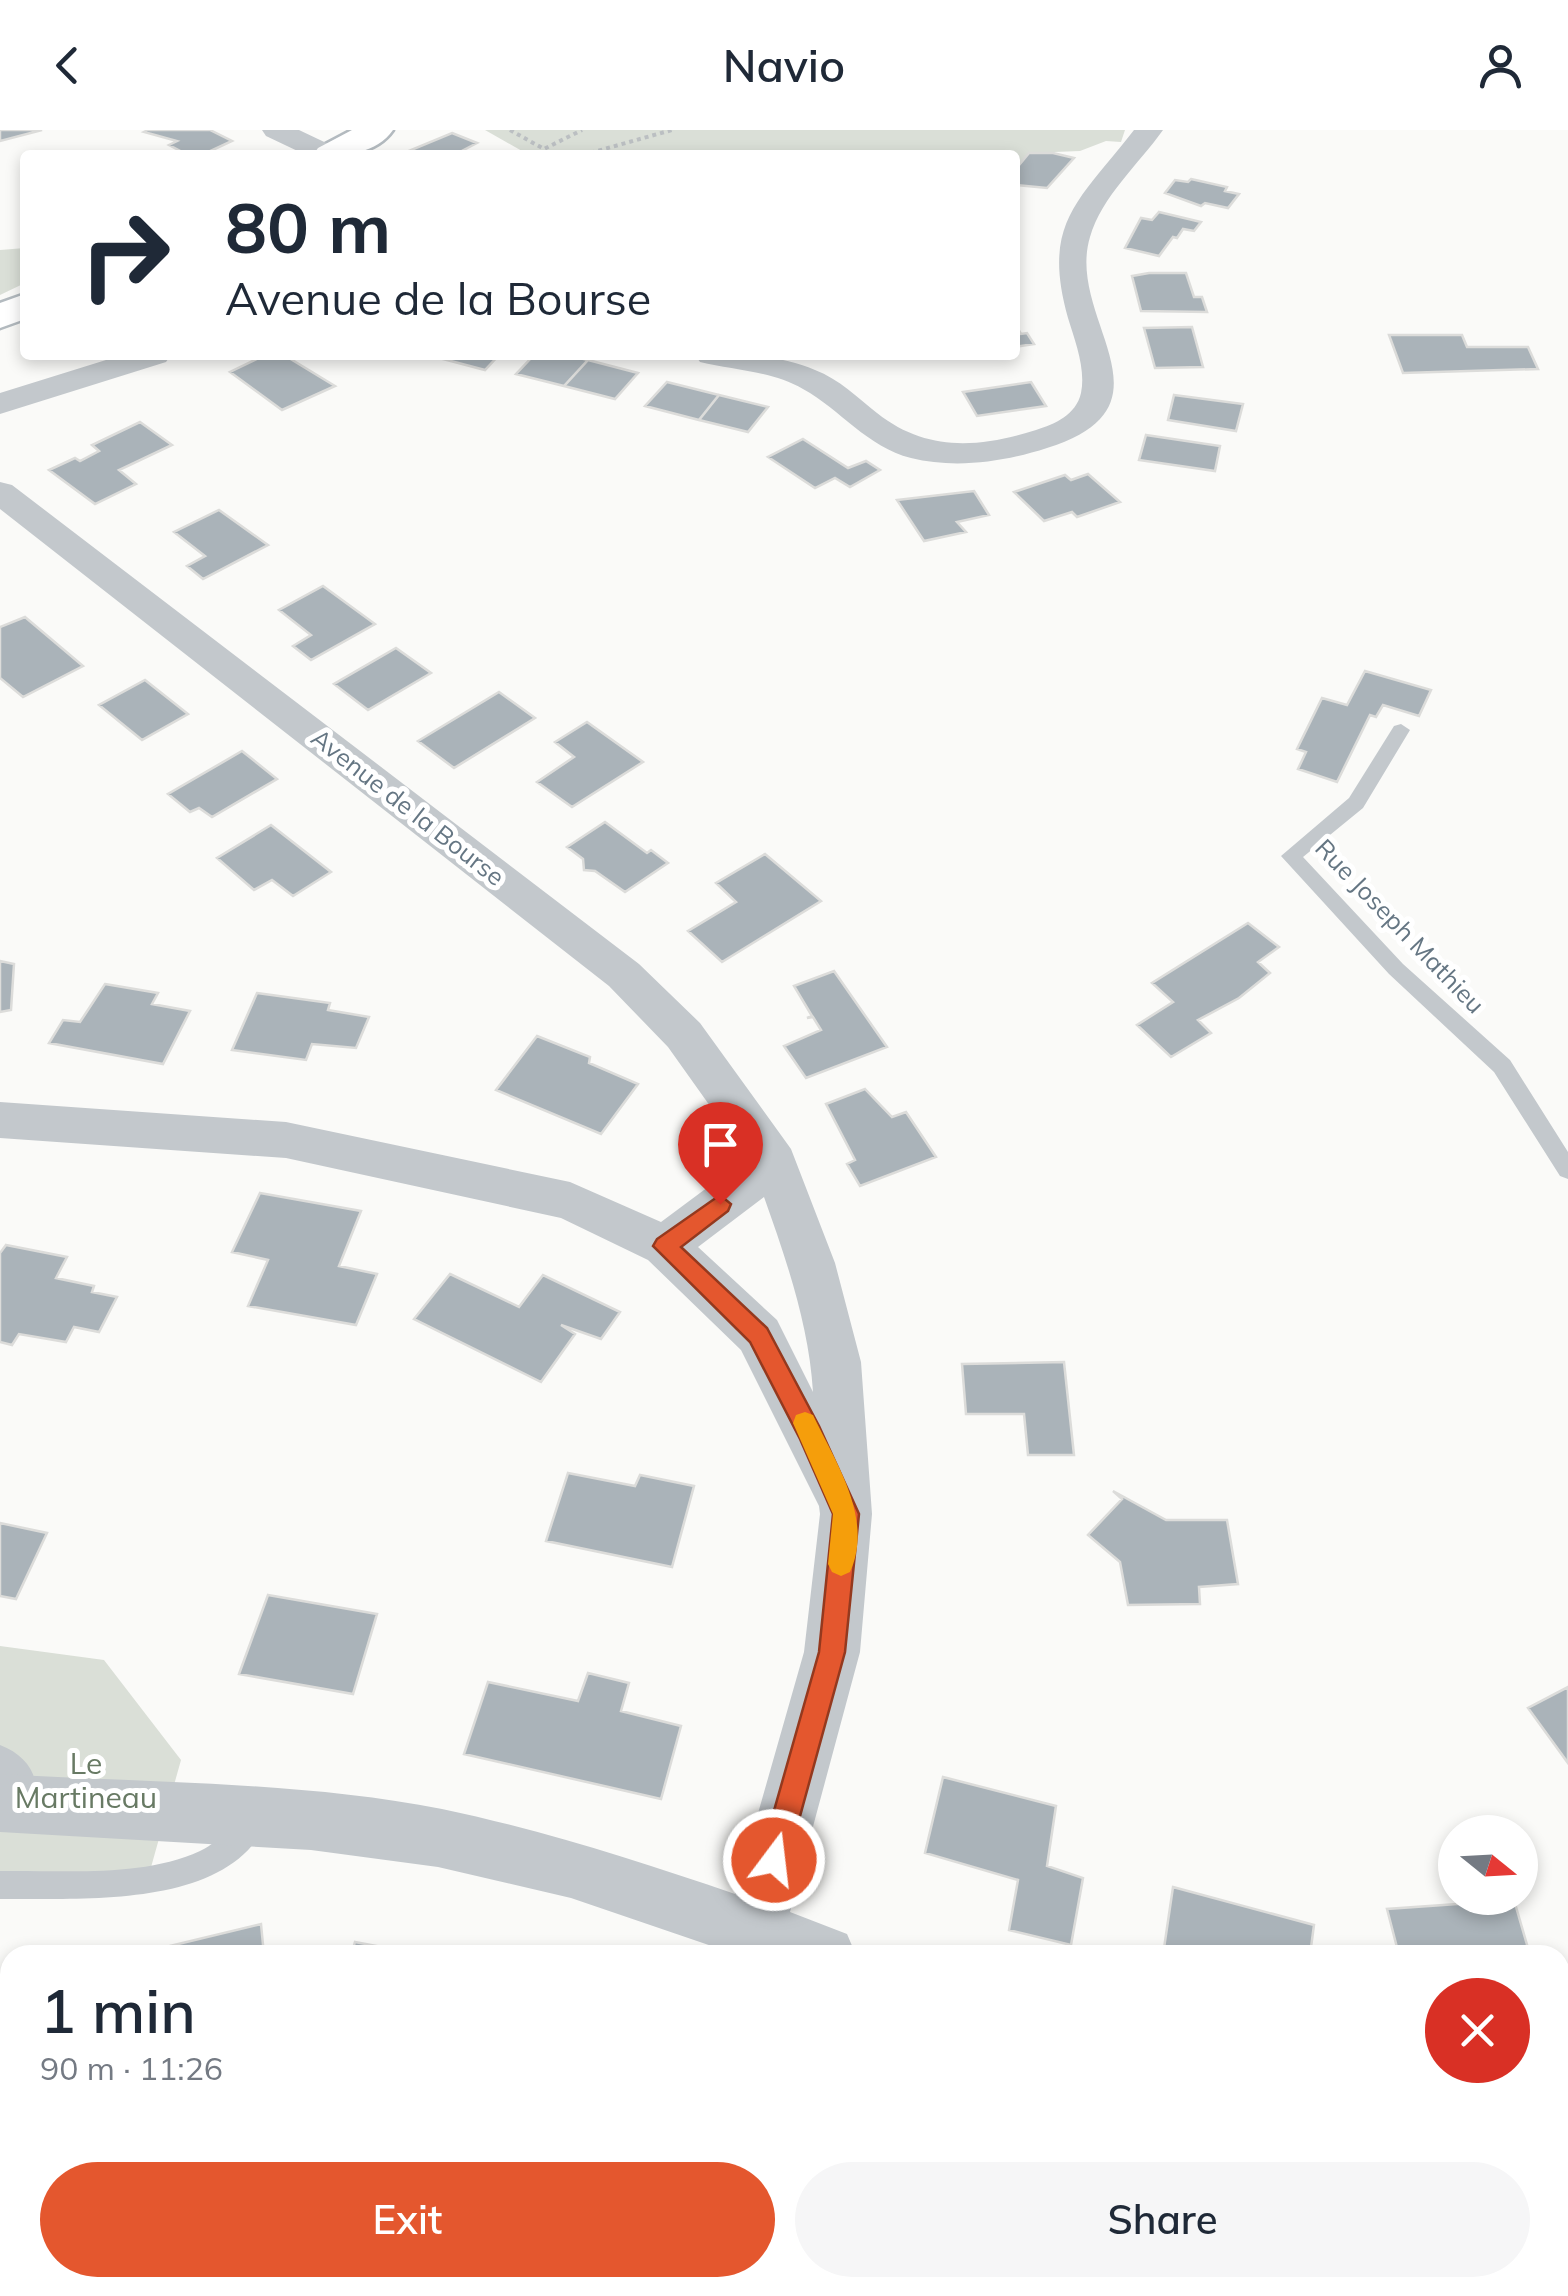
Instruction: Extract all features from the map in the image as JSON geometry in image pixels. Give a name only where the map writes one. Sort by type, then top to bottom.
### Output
[{"type":"street","points":[[339,150],[377,130]]},
{"type":"street","points":[[733,360],[812,379],[887,437],[916,449],[954,453],[996,450],[1067,432],[1096,407],[1100,384],[1072,249],[1083,218],[1149,130]]},
{"type":"street","points":[[286,135],[319,150]]},
{"type":"street","points":[[0,404],[140,360]]},
{"type":"street","name":"Avenue de la Bourse","points":[[0,492],[624,975],[684,1035],[775,1162],[811,1263],[836,1362],[846,1514],[832,1652],[755,1929]]},
{"type":"street","name":"Avenue de la Bourse","points":[[0,1120],[286,1140],[570,1201],[665,1246],[758,1335],[811,1434],[846,1514]]},
{"type":"street","points":[[665,1246],[775,1162]]},
{"type":"street","points":[[7,1789],[329,1824],[476,1847],[570,1868],[799,1945]]},
{"type":"lane","name":"Rue Joseph Mathieu","points":[[1401,730],[1356,804],[1291,856],[1396,969],[1502,1066],[1568,1170]]},
{"type":"lane","points":[[0,1885],[148,1878],[191,1869],[228,1854],[245,1838],[254,1818]]},
{"type":"path","points":[[510,130],[544,149],[582,130]]},
{"type":"path","points":[[601,150],[672,130]]},
{"type":"green space","points":[[485,130],[1125,130],[1121,142],[1106,141],[1080,151],[1029,153],[1020,163],[1020,150],[520,150]]},
{"type":"green space","points":[[20,248],[20,285],[0,295],[0,250]]},
{"type":"green space","name":"Le Martineau","points":[[0,1646],[104,1660],[181,1760],[148,1878],[0,1885]]},
{"type":"building","points":[[0,130],[42,130],[0,141]]},
{"type":"building","points":[[210,130],[232,141],[213,150],[178,150],[169,145],[177,141],[144,132]]},
{"type":"building","points":[[452,133],[477,143],[464,150],[411,150]]},
{"type":"building","points":[[1029,153],[1074,158],[1047,188],[1020,185],[1020,164]]},
{"type":"building","points":[[1191,179],[1227,187],[1225,191],[1239,194],[1228,208],[1205,203],[1201,206],[1165,193],[1175,180]]},
{"type":"building","points":[[1159,212],[1201,222],[1194,231],[1183,229],[1177,238],[1173,237],[1159,256],[1125,248],[1141,218],[1152,220]]},
{"type":"building","points":[[1186,273],[1194,297],[1202,297],[1207,312],[1141,311],[1132,276]]},
{"type":"building","points":[[1192,327],[1203,367],[1155,368],[1144,328]]},
{"type":"building","points":[[1020,332],[1027,333],[1034,344],[1020,346]]},
{"type":"building","points":[[1389,335],[1462,335],[1467,347],[1528,347],[1538,369],[1403,373]]},
{"type":"building","points":[[255,360],[292,360],[335,386],[282,410],[230,372]]},
{"type":"building","points":[[447,360],[494,360],[485,370]]},
{"type":"building","points":[[529,360],[588,360],[564,386],[516,374]]},
{"type":"building","points":[[588,360],[638,373],[615,399],[564,386]]},
{"type":"building","points":[[667,382],[719,395],[699,420],[645,406]]},
{"type":"building","points":[[1031,382],[1046,406],[977,416],[963,392]]},
{"type":"building","points":[[719,395],[768,407],[748,432],[699,420]]},
{"type":"building","points":[[1174,395],[1243,404],[1236,431],[1168,420]]},
{"type":"building","points":[[140,422],[172,445],[119,470],[136,484],[95,504],[49,470],[99,451],[92,445]]},
{"type":"building","points":[[1146,435],[1220,446],[1215,471],[1139,460]]},
{"type":"building","points":[[803,439],[848,468],[866,461],[880,470],[850,487],[835,478],[815,488],[768,457]]},
{"type":"building","points":[[1088,474],[1120,502],[1077,517],[1072,512],[1044,521],[1014,492],[1065,475],[1071,480]]},
{"type":"building","points":[[974,491],[989,515],[957,522],[966,532],[924,541],[897,500]]},
{"type":"building","points":[[219,510],[268,545],[203,579],[187,566],[205,556],[174,532]]},
{"type":"building","points":[[323,586],[375,624],[311,660],[293,646],[311,635],[279,610]]},
{"type":"building","points":[[25,617],[83,666],[23,697],[0,678],[0,627]]},
{"type":"building","points":[[396,648],[431,673],[368,710],[334,684]]},
{"type":"building","points":[[1365,671],[1431,690],[1419,716],[1383,705],[1376,717],[1370,715],[1337,782],[1298,769],[1306,752],[1297,749],[1322,698],[1347,705]]},
{"type":"building","points":[[145,680],[188,714],[142,740],[99,705]]},
{"type":"building","points":[[499,692],[535,718],[454,768],[418,741]]},
{"type":"building","points":[[587,722],[643,762],[572,807],[537,782],[574,757],[555,742]]},
{"type":"building","points":[[242,751],[277,779],[212,817],[199,808],[190,812],[168,794]]},
{"type":"building","points":[[605,822],[647,853],[651,850],[668,863],[625,892],[595,871],[584,870],[583,859],[567,847]]},
{"type":"building","points":[[271,825],[331,872],[293,896],[272,880],[254,890],[217,858]]},
{"type":"building","points":[[765,854],[821,901],[722,962],[688,931],[736,902],[716,883]]},
{"type":"building","points":[[1248,923],[1279,947],[1258,962],[1270,973],[1239,998],[1198,1020],[1211,1033],[1171,1057],[1137,1025],[1173,1002],[1152,983]]},
{"type":"building","points":[[0,961],[14,964],[11,1010],[0,1012]]},
{"type":"building","points":[[834,971],[887,1047],[806,1078],[784,1046],[821,1030],[813,1017],[807,1018],[812,1016],[794,986]]},
{"type":"building","points":[[105,984],[158,993],[152,1004],[190,1011],[163,1064],[49,1043],[63,1020],[80,1022]]},
{"type":"building","points":[[257,993],[330,1003],[328,1010],[369,1017],[356,1048],[312,1044],[306,1060],[232,1050]]},
{"type":"building","points":[[537,1036],[590,1057],[589,1063],[638,1084],[601,1134],[496,1090]]},
{"type":"building","points":[[865,1089],[892,1117],[906,1112],[936,1157],[860,1186],[847,1164],[855,1160],[826,1104]]},
{"type":"building","points":[[260,1193],[361,1211],[339,1266],[377,1274],[356,1325],[248,1306],[268,1260],[232,1252]]},
{"type":"building","points":[[6,1245],[67,1257],[56,1278],[94,1286],[92,1292],[117,1297],[99,1332],[74,1327],[66,1342],[19,1334],[12,1345],[0,1342],[0,1253]]},
{"type":"building","points":[[450,1274],[519,1307],[543,1275],[620,1312],[601,1339],[561,1325],[575,1334],[541,1382],[414,1319]]},
{"type":"building","points":[[1064,1362],[1074,1455],[1028,1455],[1024,1414],[966,1414],[962,1364]]},
{"type":"building","points":[[568,1473],[635,1486],[640,1475],[694,1486],[672,1567],[546,1541]]},
{"type":"building","points":[[1113,1491],[1166,1520],[1227,1520],[1238,1584],[1199,1587],[1200,1604],[1128,1605],[1120,1562],[1088,1535],[1122,1499]]},
{"type":"building","points":[[0,1523],[47,1533],[16,1599],[0,1596]]},
{"type":"building","points":[[268,1595],[377,1614],[353,1694],[239,1674]]},
{"type":"building","points":[[588,1673],[629,1683],[621,1711],[681,1726],[661,1799],[464,1754],[488,1682],[578,1701]]},
{"type":"building","points":[[1568,1687],[1568,1763],[1528,1708]]},
{"type":"building","points":[[943,1777],[1056,1806],[1047,1866],[1083,1878],[1071,1945],[1009,1930],[1018,1880],[925,1853]]},
{"type":"building","points":[[1173,1887],[1314,1925],[1311,1945],[1164,1945]]},
{"type":"building","points":[[1438,1905],[1438,1915],[1518,1915],[1527,1945],[1396,1945],[1387,1909]]},
{"type":"building","points":[[261,1924],[263,1945],[174,1945]]},
{"type":"slow traffic","points":[[805,1423],[846,1514],[841,1564]]},
{"type":"route","points":[[720,1204],[665,1246],[758,1335],[811,1434],[846,1514],[832,1652],[774,1860]]}]
